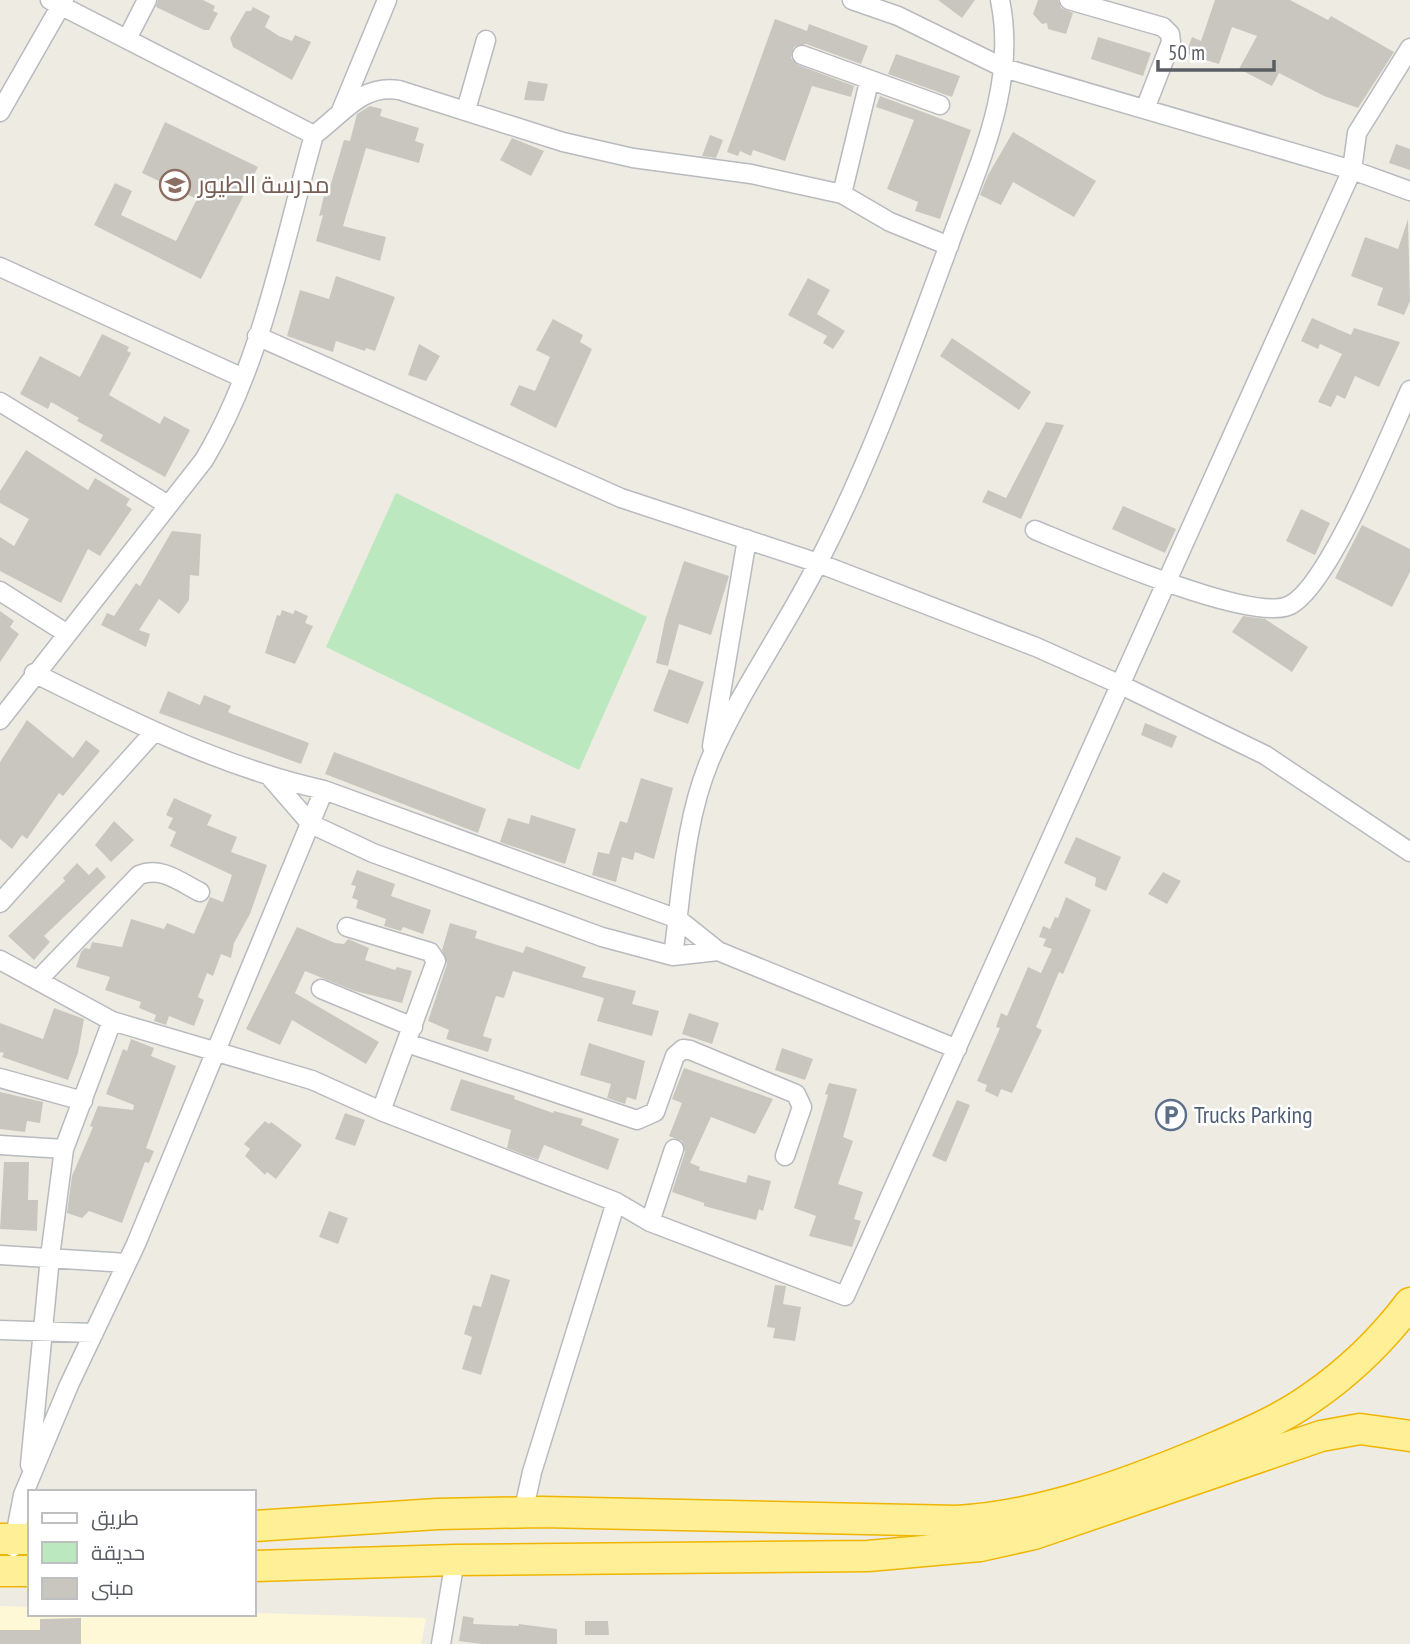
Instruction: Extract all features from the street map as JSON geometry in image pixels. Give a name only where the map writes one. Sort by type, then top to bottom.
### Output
[{"type":"highway","points":[[256,1526],[437,1514],[523,1513],[957,1521],[1021,1514],[1172,1465],[1261,1428],[1312,1398],[1368,1352],[1410,1303]]},
{"type":"highway","points":[[256,1566],[455,1560],[868,1556],[980,1546],[1034,1534],[1321,1436],[1360,1429],[1410,1436]]},
{"type":"street","points":[[127,39],[147,0]]},
{"type":"street","points":[[338,118],[387,0]]},
{"type":"street","points":[[852,0],[909,21],[1004,68],[1352,170],[1410,191]]},
{"type":"street","points":[[710,760],[818,563],[871,453],[984,152],[1003,85],[1004,18],[1000,0]]},
{"type":"street","points":[[1069,0],[1163,26],[1170,34],[1171,42],[1145,109]]},
{"type":"street","points":[[0,112],[58,2],[314,135]]},
{"type":"street","points":[[466,110],[486,40]]},
{"type":"street","points":[[0,960],[112,1021],[312,1080],[381,1111],[615,1202],[650,1222],[845,1296],[1352,170],[1357,132],[1410,48]]},
{"type":"street","points":[[802,55],[869,82],[940,105]]},
{"type":"street","points":[[842,194],[869,82]]},
{"type":"street","points":[[0,720],[217,439],[243,378],[257,336],[314,135],[338,118],[353,102],[380,87],[427,97],[541,136],[633,158],[751,174],[842,194],[890,222],[949,246]]},
{"type":"street","points":[[0,267],[243,378]]},
{"type":"street","points":[[257,336],[621,498],[818,563],[1036,647],[1121,685],[1265,755],[1410,852]]},
{"type":"street","points":[[1035,530],[1166,584],[1273,610],[1291,606],[1325,568],[1410,390]]},
{"type":"street","points":[[0,402],[168,505]]},
{"type":"street","points":[[673,956],[689,830],[710,760],[747,539]]},
{"type":"street","points":[[0,591],[66,633]]},
{"type":"street","points":[[34,673],[154,732],[271,778],[324,790],[678,919],[718,951],[957,1049]]},
{"type":"street","points":[[0,903],[154,732]]},
{"type":"street","points":[[271,778],[312,824],[373,853],[602,937],[673,956],[718,951]]},
{"type":"street","points":[[28,1484],[127,1263],[324,790]]},
{"type":"street","points":[[38,980],[139,875],[151,870],[161,872],[200,892]]},
{"type":"street","points":[[347,927],[435,956],[434,970],[381,1111]]},
{"type":"street","points":[[321,989],[410,1035],[637,1120],[655,1112],[675,1056],[683,1049],[690,1050],[796,1094],[802,1107],[785,1156]]},
{"type":"street","points":[[14,1571],[14,1539],[28,1484],[50,1257],[64,1149],[112,1021]]},
{"type":"street","points":[[0,1078],[83,1101]]},
{"type":"street","points":[[0,1145],[64,1149]]},
{"type":"street","points":[[650,1222],[674,1149]]},
{"type":"street","points":[[523,1513],[532,1472],[615,1202]]},
{"type":"street","points":[[0,1255],[127,1263]]},
{"type":"street","points":[[0,1330],[94,1333]]},
{"type":"street","points":[[441,1644],[455,1560]]},
{"type":"shaded area","points":[[0,1606],[28,1607],[28,1616],[256,1616],[256,1613],[426,1618],[421,1644],[0,1644]]},
{"type":"green space","points":[[396,493],[647,617],[579,770],[326,647]]},
{"type":"building","points":[[158,0],[203,0],[215,6],[213,11],[218,13],[209,30],[204,30],[156,7]]},
{"type":"building","points":[[938,0],[975,0],[962,18]]},
{"type":"building","points":[[1038,0],[1058,0],[1061,8],[1073,13],[1066,34],[1048,29],[1047,23],[1042,24],[1033,14]]},
{"type":"building","points":[[1215,0],[1290,0],[1328,20],[1331,16],[1394,52],[1358,108],[1324,96],[1279,73],[1272,86],[1239,69],[1257,36],[1232,27],[1219,64],[1186,54],[1192,37],[1201,41]]},
{"type":"building","points":[[253,7],[270,16],[265,27],[279,36],[292,41],[295,35],[311,42],[292,80],[233,47],[230,38],[246,11],[251,11]]},
{"type":"building","points":[[775,19],[807,31],[809,24],[868,46],[861,64],[806,44],[794,47],[791,58],[798,65],[854,86],[851,97],[812,86],[785,161],[753,150],[751,156],[740,151],[738,156],[727,152]]},
{"type":"building","points":[[1098,37],[1151,53],[1143,76],[1091,59]]},
{"type":"building","points":[[896,54],[960,76],[952,97],[888,74]]},
{"type":"building","points":[[528,81],[548,84],[544,101],[524,100]]},
{"type":"building","points":[[880,96],[971,130],[940,219],[915,211],[918,202],[887,189],[914,120],[876,107]]},
{"type":"building","points":[[370,106],[382,109],[380,116],[419,128],[415,141],[424,144],[419,163],[366,148],[343,226],[386,237],[380,261],[316,241],[323,215],[319,216],[324,196],[327,197],[344,140],[350,141],[357,114]]},
{"type":"building","points":[[165,122],[258,167],[201,279],[94,225],[115,183],[132,191],[121,215],[176,241],[197,199],[142,173]]},
{"type":"building","points":[[1013,132],[1096,181],[1074,217],[1013,182],[1001,205],[980,195],[988,175]]},
{"type":"building","points":[[710,135],[723,140],[716,158],[702,156]]},
{"type":"building","points":[[512,138],[544,151],[531,176],[500,160]]},
{"type":"building","points":[[1396,144],[1410,149],[1410,170],[1389,163]]},
{"type":"building","points":[[1408,219],[1410,301],[1404,315],[1377,305],[1383,288],[1351,276],[1365,237],[1398,249]]},
{"type":"building","points":[[336,276],[395,297],[375,351],[366,348],[365,351],[336,341],[333,352],[287,336],[300,290],[329,299]]},
{"type":"building","points":[[808,278],[830,290],[817,314],[845,331],[833,349],[823,343],[827,336],[788,315]]},
{"type":"building","points":[[1312,318],[1351,335],[1354,328],[1400,342],[1379,387],[1355,376],[1345,399],[1337,395],[1331,407],[1318,402],[1342,354],[1320,344],[1318,349],[1301,341]]},
{"type":"building","points":[[553,319],[583,335],[580,342],[592,349],[556,428],[510,405],[519,385],[535,391],[550,357],[536,350]]},
{"type":"building","points":[[102,334],[129,347],[127,351],[131,353],[109,395],[160,424],[164,416],[190,430],[165,477],[100,441],[103,435],[77,421],[79,418],[51,402],[48,409],[20,394],[40,356],[80,377]]},
{"type":"building","points":[[952,338],[1031,392],[1019,410],[940,356]]},
{"type":"building","points":[[419,344],[440,356],[426,381],[408,375]]},
{"type":"building","points":[[1046,422],[1064,425],[1021,519],[982,502],[988,490],[1006,498]]},
{"type":"building","points":[[26,450],[88,490],[95,478],[130,499],[126,505],[132,509],[100,556],[88,549],[61,603],[0,571],[0,537],[14,546],[29,519],[0,503],[0,491]]},
{"type":"building","points":[[1123,506],[1176,529],[1165,553],[1112,529]]},
{"type":"building","points":[[1301,509],[1330,523],[1315,555],[1286,541]]},
{"type":"building","points":[[1362,525],[1410,549],[1410,572],[1392,607],[1335,578]]},
{"type":"building","points":[[172,531],[201,534],[199,576],[190,575],[189,600],[179,614],[159,599],[139,630],[150,634],[146,647],[101,625],[107,613],[114,616],[136,583],[140,586]]},
{"type":"building","points":[[684,561],[729,576],[711,635],[679,624],[668,666],[656,663],[665,620]]},
{"type":"building","points":[[282,610],[293,614],[295,610],[308,616],[305,623],[313,626],[295,664],[265,653],[277,615],[280,616]]},
{"type":"building","points":[[0,611],[14,621],[10,627],[19,634],[0,662]]},
{"type":"building","points":[[1243,616],[1265,619],[1308,647],[1292,672],[1232,632]]},
{"type":"building","points":[[669,669],[704,682],[688,724],[653,711]]},
{"type":"building","points":[[168,691],[200,705],[204,695],[231,706],[228,712],[232,714],[309,743],[301,764],[159,713]]},
{"type":"building","points":[[27,720],[73,758],[86,740],[100,751],[63,796],[59,793],[27,839],[22,835],[12,849],[0,839],[0,762]]},
{"type":"building","points":[[1145,723],[1177,736],[1172,748],[1141,735]]},
{"type":"building","points":[[334,752],[486,809],[478,833],[325,774]]},
{"type":"building","points":[[641,778],[673,788],[654,859],[635,852],[633,860],[622,857],[616,882],[592,875],[598,852],[609,854],[620,821],[627,823]]},
{"type":"building","points":[[174,798],[212,815],[207,825],[237,837],[231,852],[267,865],[250,914],[234,943],[231,958],[221,954],[213,976],[207,973],[198,997],[204,1000],[194,1026],[169,1016],[166,1025],[154,1021],[156,1015],[139,1008],[141,1002],[105,990],[110,977],[76,967],[81,952],[85,948],[90,949],[92,942],[122,947],[131,919],[164,929],[167,923],[194,934],[210,897],[223,902],[232,875],[170,846],[176,832],[168,828],[173,818],[166,815]]},
{"type":"building","points":[[531,815],[576,829],[565,864],[500,842],[508,818],[529,824]]},
{"type":"building","points":[[114,821],[134,840],[111,862],[95,845]]},
{"type":"building","points":[[1076,837],[1121,857],[1106,891],[1095,886],[1096,878],[1064,863]]},
{"type":"building","points":[[77,863],[89,875],[97,867],[106,877],[44,936],[50,942],[34,960],[8,936],[65,881],[63,878]]},
{"type":"building","points":[[357,870],[395,884],[391,896],[431,910],[423,934],[403,927],[401,931],[384,926],[386,919],[356,908],[358,900],[352,898],[356,886],[351,885]]},
{"type":"building","points":[[1163,872],[1181,881],[1167,904],[1148,894]]},
{"type":"building","points":[[1066,897],[1091,910],[1063,974],[1059,972],[1036,1027],[1042,1030],[1012,1093],[1001,1089],[998,1097],[985,1091],[987,1085],[977,1081],[1000,1028],[996,1027],[1001,1013],[1007,1016],[1028,967],[1041,973],[1052,949],[1043,946],[1046,939],[1039,937],[1043,926],[1050,929],[1055,917],[1058,918]]},
{"type":"building","points":[[450,923],[477,931],[475,938],[523,953],[526,946],[586,967],[582,977],[636,991],[632,1004],[659,1011],[652,1036],[597,1021],[604,998],[513,971],[504,998],[496,996],[483,1036],[492,1039],[488,1052],[446,1039],[449,1030],[428,1021],[447,964],[442,950]]},
{"type":"building","points":[[297,927],[335,943],[344,944],[348,939],[369,948],[365,960],[395,970],[397,967],[412,971],[402,1003],[355,991],[305,971],[295,993],[379,1042],[366,1064],[292,1020],[280,1045],[246,1029]]},
{"type":"building","points":[[54,1008],[84,1019],[78,1053],[68,1080],[2,1057],[4,1053],[0,1052],[0,1023],[43,1039]]},
{"type":"building","points":[[689,1013],[719,1023],[712,1044],[682,1034]]},
{"type":"building","points":[[131,1039],[154,1048],[151,1056],[176,1066],[146,1148],[154,1151],[149,1163],[145,1162],[122,1223],[89,1211],[82,1218],[67,1213],[72,1176],[93,1127],[90,1126],[98,1106],[133,1110],[134,1105],[106,1094],[123,1049],[127,1051]]},
{"type":"building","points":[[589,1043],[645,1061],[636,1100],[627,1097],[625,1104],[607,1098],[611,1084],[580,1075]]},
{"type":"building","points":[[782,1048],[813,1059],[805,1080],[775,1070]]},
{"type":"building","points":[[684,1068],[773,1099],[755,1134],[711,1117],[690,1163],[700,1167],[699,1170],[746,1183],[748,1175],[771,1181],[763,1211],[759,1209],[756,1220],[704,1206],[704,1203],[672,1192],[685,1152],[682,1141],[669,1136],[682,1103],[672,1099]]},
{"type":"building","points":[[461,1079],[515,1096],[514,1099],[553,1113],[554,1111],[583,1119],[581,1125],[619,1139],[608,1170],[544,1145],[538,1160],[507,1148],[511,1130],[450,1110]]},
{"type":"building","points":[[829,1083],[857,1089],[843,1137],[853,1141],[838,1184],[863,1192],[854,1219],[861,1221],[852,1247],[809,1236],[816,1216],[794,1208],[828,1095],[825,1094]]},
{"type":"building","points":[[0,1092],[43,1102],[40,1123],[27,1121],[25,1132],[0,1129]]},
{"type":"building","points":[[957,1100],[970,1105],[946,1162],[932,1156]]},
{"type":"building","points":[[345,1113],[365,1120],[355,1146],[335,1139]]},
{"type":"building","points":[[265,1121],[269,1124],[271,1122],[302,1145],[276,1179],[267,1172],[265,1175],[245,1156],[250,1149],[244,1144]]},
{"type":"building","points":[[4,1162],[29,1162],[28,1200],[38,1200],[37,1231],[0,1229]]},
{"type":"building","points":[[329,1211],[348,1218],[338,1244],[319,1237]]},
{"type":"building","points":[[491,1274],[510,1280],[481,1375],[462,1369],[472,1337],[464,1334],[473,1305],[481,1307]]},
{"type":"building","points":[[775,1285],[786,1286],[783,1304],[801,1307],[795,1341],[773,1338],[775,1328],[767,1327]]},
{"type":"building","points":[[463,1616],[474,1618],[473,1624],[519,1624],[557,1629],[557,1644],[482,1644],[459,1641]]},
{"type":"building","points":[[81,1618],[81,1644],[0,1644],[0,1630],[40,1630],[40,1619]]},
{"type":"building","points":[[585,1621],[608,1621],[609,1635],[585,1635]]},
{"type":"place","name":"مدرسة الطيور","points":[[175,185]]},
{"type":"place","name":"Trucks Parking","points":[[1171,1115]]}]
